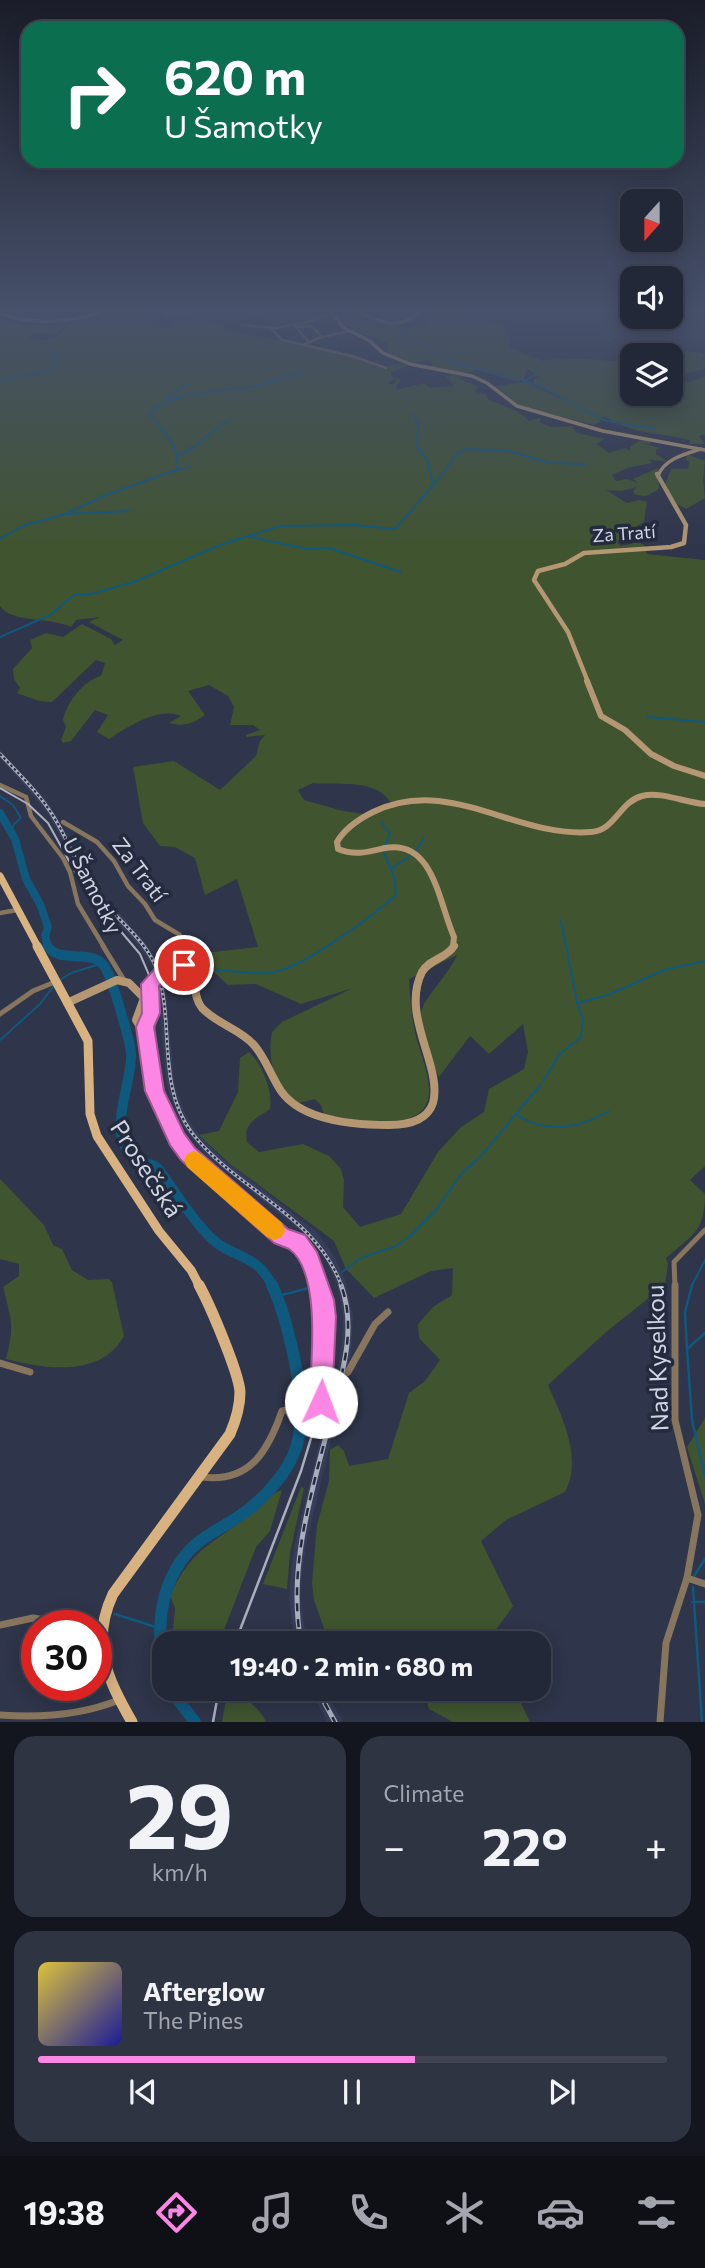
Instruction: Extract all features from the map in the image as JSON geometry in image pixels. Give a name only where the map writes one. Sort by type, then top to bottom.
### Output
[{"type":"main road","name":"Prosečská","points":[[0,876],[88,1041],[90,1114],[97,1136],[159,1231],[199,1283],[236,1377],[240,1401],[237,1421],[201,1477],[113,1594],[104,1610]]},
{"type":"main road","name":"Prosečská","points":[[112,1683],[132,1722]]},
{"type":"street","points":[[499,393],[517,406],[561,416],[607,432],[704,448]]},
{"type":"street","name":"Za Tratí","points":[[704,448],[676,458],[658,471],[659,482],[687,526],[685,542],[671,547],[580,554],[565,564],[538,571],[534,580],[568,632],[601,716],[625,730],[659,758],[705,776]]},
{"type":"street","name":"U Šamotky","points":[[0,785],[26,797],[33,820],[70,872],[78,904],[121,980],[144,998],[136,1020],[139,1025],[145,1027]]},
{"type":"street","points":[[165,969],[176,965],[188,968],[201,1006],[252,1042],[265,1059],[279,1091],[292,1104],[308,1114],[321,1117],[402,1126],[419,1119],[428,1111],[434,1100],[433,1079],[418,1020],[419,977],[427,965],[450,952],[454,937],[441,911],[432,878],[422,859],[410,850],[398,846],[356,855],[345,854],[338,849],[337,842],[345,830],[379,808],[416,799],[444,800],[556,830],[588,832],[609,827],[629,801],[640,797],[653,795],[705,804]]},
{"type":"street","name":"Za Tratí","points":[[62,822],[97,842],[114,861],[128,886],[145,904],[155,920],[180,935],[178,946],[165,969]]},
{"type":"street","points":[[0,913],[17,910]]},
{"type":"street","name":"U Šamotky","points":[[165,969],[150,984],[151,1013],[145,1027],[155,1091],[177,1139],[197,1163],[281,1236],[297,1242],[309,1259],[323,1300],[325,1317],[321,1391],[317,1402],[282,1411],[257,1462],[232,1478],[213,1480],[201,1477]]},
{"type":"street","points":[[68,1003],[121,980]]},
{"type":"street","points":[[0,1014],[33,991],[56,982]]},
{"type":"street","name":"Nad Kyselkou","points":[[660,1722],[666,1643],[687,1578],[698,1515],[675,1420],[677,1318],[674,1262],[705,1230]]},
{"type":"street","points":[[321,1391],[348,1372],[375,1324],[388,1312]]},
{"type":"street","points":[[0,1363],[30,1372]]},
{"type":"street","points":[[687,1578],[705,1584]]},
{"type":"street","points":[[0,1625],[21,1617]]},
{"type":"street","points":[[0,1715],[50,1714],[108,1706],[119,1700]]},
{"type":"shaded area","points":[[0,750],[47,801],[95,885],[156,959],[165,985],[175,1086],[194,1129],[220,1156],[317,1232],[335,1257],[346,1282],[353,1316],[351,1356],[306,1545],[300,1599],[305,1631],[293,1631],[289,1600],[291,1571],[295,1543],[341,1354],[343,1316],[337,1285],[327,1262],[310,1238],[207,1156],[182,1125],[167,1088],[157,987],[149,962],[137,944],[93,895],[47,812],[0,758]]},
{"type":"shaded area","points":[[316,1701],[331,1701],[343,1722],[327,1722]]},
{"type":"green space","points":[[0,393],[482,393],[529,421],[540,418],[540,423],[552,427],[574,426],[572,428],[577,433],[604,439],[596,444],[609,453],[625,448],[630,451],[630,447],[641,440],[651,441],[650,444],[642,443],[660,448],[656,450],[656,454],[667,461],[649,460],[653,463],[627,468],[612,475],[616,481],[627,479],[638,483],[633,479],[658,468],[659,489],[646,496],[635,495],[633,491],[637,487],[621,491],[606,490],[627,503],[639,500],[647,502],[644,522],[625,533],[617,542],[621,546],[639,542],[645,546],[647,554],[705,560],[705,1166],[690,1180],[705,1194],[703,1217],[690,1238],[666,1258],[668,1264],[665,1285],[605,1333],[548,1385],[568,1438],[572,1465],[570,1479],[565,1492],[506,1520],[481,1541],[513,1606],[495,1631],[325,1631],[314,1600],[312,1583],[317,1525],[329,1481],[330,1450],[338,1445],[344,1451],[349,1466],[388,1459],[409,1393],[425,1381],[440,1360],[419,1338],[418,1324],[433,1307],[452,1295],[453,1268],[431,1271],[374,1298],[346,1269],[334,1241],[229,1163],[199,1135],[219,1131],[238,1092],[240,1058],[249,1052],[263,1071],[271,1102],[270,1109],[249,1126],[247,1142],[259,1152],[303,1144],[329,1156],[341,1169],[344,1180],[343,1207],[360,1227],[401,1214],[438,1152],[461,1127],[484,1112],[489,1089],[524,1069],[528,1052],[523,1024],[489,1054],[470,1036],[439,1077],[425,1043],[420,1016],[425,1003],[457,955],[409,979],[414,1025],[429,1084],[424,1108],[415,1116],[399,1121],[362,1121],[324,1115],[321,1105],[315,1099],[299,1103],[290,1097],[274,1072],[272,1032],[282,1022],[353,988],[301,1004],[256,984],[228,985],[205,964],[203,953],[258,947],[237,879],[205,895],[195,858],[175,847],[160,846],[143,823],[133,767],[174,761],[220,790],[256,756],[260,741],[265,735],[247,737],[246,735],[260,730],[253,725],[230,725],[234,707],[228,696],[209,685],[188,691],[205,715],[192,723],[169,723],[181,716],[163,714],[144,719],[109,739],[97,732],[108,715],[95,710],[71,741],[63,743],[61,740],[66,727],[63,720],[68,706],[82,687],[101,676],[105,663],[96,660],[52,702],[39,701],[17,693],[20,688],[14,679],[13,669],[32,648],[30,640],[46,633],[63,637],[82,624],[111,639],[115,645],[123,640],[89,622],[100,617],[76,620],[71,627],[5,611],[0,606]],"holes":[[[313,783],[358,785],[378,791],[393,806],[371,815],[343,811],[304,800],[298,790]]]},
{"type":"green space","points":[[505,393],[550,393],[566,401],[552,393],[620,393],[620,406],[683,406],[683,393],[705,393],[705,434],[699,436],[705,444],[689,444],[690,440],[631,429],[605,417],[599,418],[601,422],[593,425],[521,406]]},
{"type":"green space","points":[[688,455],[705,461],[705,498],[686,509],[677,504],[664,487],[671,469],[688,469],[689,462],[685,459]]},
{"type":"green space","points":[[0,1179],[44,1225],[53,1245],[62,1249],[72,1270],[88,1280],[109,1279],[112,1282],[124,1336],[114,1349],[101,1359],[71,1367],[54,1367],[6,1359],[11,1322],[3,1287],[19,1276],[19,1264],[0,1259]]},
{"type":"green space","points":[[705,1418],[705,1504],[687,1447]]},
{"type":"green space","points":[[301,1487],[304,1488],[290,1553],[287,1589],[263,1584]]},
{"type":"green space","points":[[282,1490],[270,1531],[256,1547],[224,1631],[173,1631],[175,1608],[170,1596],[186,1568],[203,1549]]},
{"type":"green space","points":[[226,1701],[250,1701],[266,1722],[222,1722]]},
{"type":"green space","points":[[427,1701],[520,1701],[530,1722],[453,1722],[429,1709]]},
{"type":"waterway","points":[[172,400],[166,398],[173,393]]},
{"type":"waterway","points":[[176,457],[165,432],[149,413],[173,400],[198,393]]},
{"type":"waterway","points":[[555,393],[603,420],[654,429]]},
{"type":"waterway","points":[[0,637],[50,615],[74,595],[91,594],[134,582],[220,545],[280,526],[354,525],[395,529],[435,483],[431,478],[427,459],[416,446],[419,426],[414,414]]},
{"type":"waterway","points":[[176,457],[231,418]]},
{"type":"waterway","points":[[436,482],[457,454],[467,449],[509,451],[550,463],[585,464]]},
{"type":"waterway","points":[[0,539],[22,526],[65,514],[106,495],[176,470],[176,457]]},
{"type":"waterway","points":[[177,470],[189,467]]},
{"type":"waterway","points":[[67,514],[129,511]]},
{"type":"waterway","points":[[250,537],[308,549],[330,548],[401,572]]},
{"type":"waterway","points":[[647,717],[705,722]]},
{"type":"waterway","points":[[0,796],[13,805],[21,818],[14,824],[11,833]]},
{"type":"waterway","points":[[0,813],[15,839],[26,879],[40,904],[48,927],[45,936],[48,947]]},
{"type":"waterway","points":[[381,822],[390,834],[385,845]]},
{"type":"waterway","points":[[415,852],[424,838]]},
{"type":"waterway","points":[[194,970],[269,973],[283,970],[317,953],[396,895],[394,877],[383,850]]},
{"type":"waterway","points":[[392,868],[411,855]]},
{"type":"waterway","points":[[561,921],[577,1002]]},
{"type":"waterway","points":[[48,947],[61,955],[95,959],[102,963],[110,977],[131,1053],[122,1106],[121,1133],[132,1156],[160,1170],[194,1219],[212,1239],[260,1268],[272,1286]]},
{"type":"waterway","points":[[543,1081],[560,1054],[581,1037],[583,1019],[577,1003],[608,995],[664,970],[705,961]]},
{"type":"waterway","points":[[60,980],[71,973],[103,963]]},
{"type":"waterway","points":[[0,1040],[40,1004],[53,987]]},
{"type":"waterway","points":[[342,1272],[361,1258],[396,1246],[409,1237],[436,1210],[461,1174],[481,1156],[541,1084]]},
{"type":"waterway","points":[[516,1115],[540,1125],[563,1127],[586,1122],[609,1111]]},
{"type":"waterway","points":[[692,1285],[705,1260]]},
{"type":"waterway","points":[[687,1349],[685,1312],[692,1285]]},
{"type":"waterway","points":[[160,1631],[168,1587],[181,1561],[197,1544],[244,1513],[271,1489],[284,1472],[299,1438],[301,1401],[294,1357],[285,1320],[272,1286]]},
{"type":"waterway","points":[[278,1296],[309,1288]]},
{"type":"waterway","points":[[687,1349],[705,1333]]},
{"type":"waterway","points":[[687,1349],[692,1420],[705,1477]]},
{"type":"waterway","points":[[694,1576],[705,1559]]},
{"type":"waterway","points":[[693,1587],[694,1602]]},
{"type":"waterway","points":[[694,1602],[705,1602]]},
{"type":"waterway","points":[[694,1602],[702,1722]]},
{"type":"waterway","points":[[115,1614],[159,1628]]},
{"type":"waterway","points":[[179,1701],[195,1722]]},
{"type":"tram line","points":[[0,788],[28,804],[48,823],[84,888],[140,954],[152,982],[156,1001],[154,1031],[163,1092],[180,1133],[206,1166],[291,1240],[306,1267],[313,1287]]},
{"type":"tram line","points":[[240,1631],[301,1471],[312,1435],[318,1332],[312,1285]]},
{"type":"tram line","points":[[213,1722],[217,1701]]},
{"type":"railway","points":[[0,754],[43,801],[93,889],[138,939],[153,961],[163,993],[174,1096],[192,1133],[210,1153],[295,1221],[314,1240],[330,1262],[342,1287]]},
{"type":"railway","points":[[300,1631],[297,1590],[302,1537],[345,1359],[348,1322],[341,1285]]},
{"type":"railway","points":[[324,1701],[335,1722]]},
{"type":"slow traffic","points":[[194,1160],[274,1230]]},
{"type":"route","points":[[184,965],[165,969],[150,984],[151,1013],[145,1027],[152,1082],[168,1122],[188,1154],[281,1236],[297,1242],[309,1259],[323,1300],[325,1317],[321,1402]]}]
